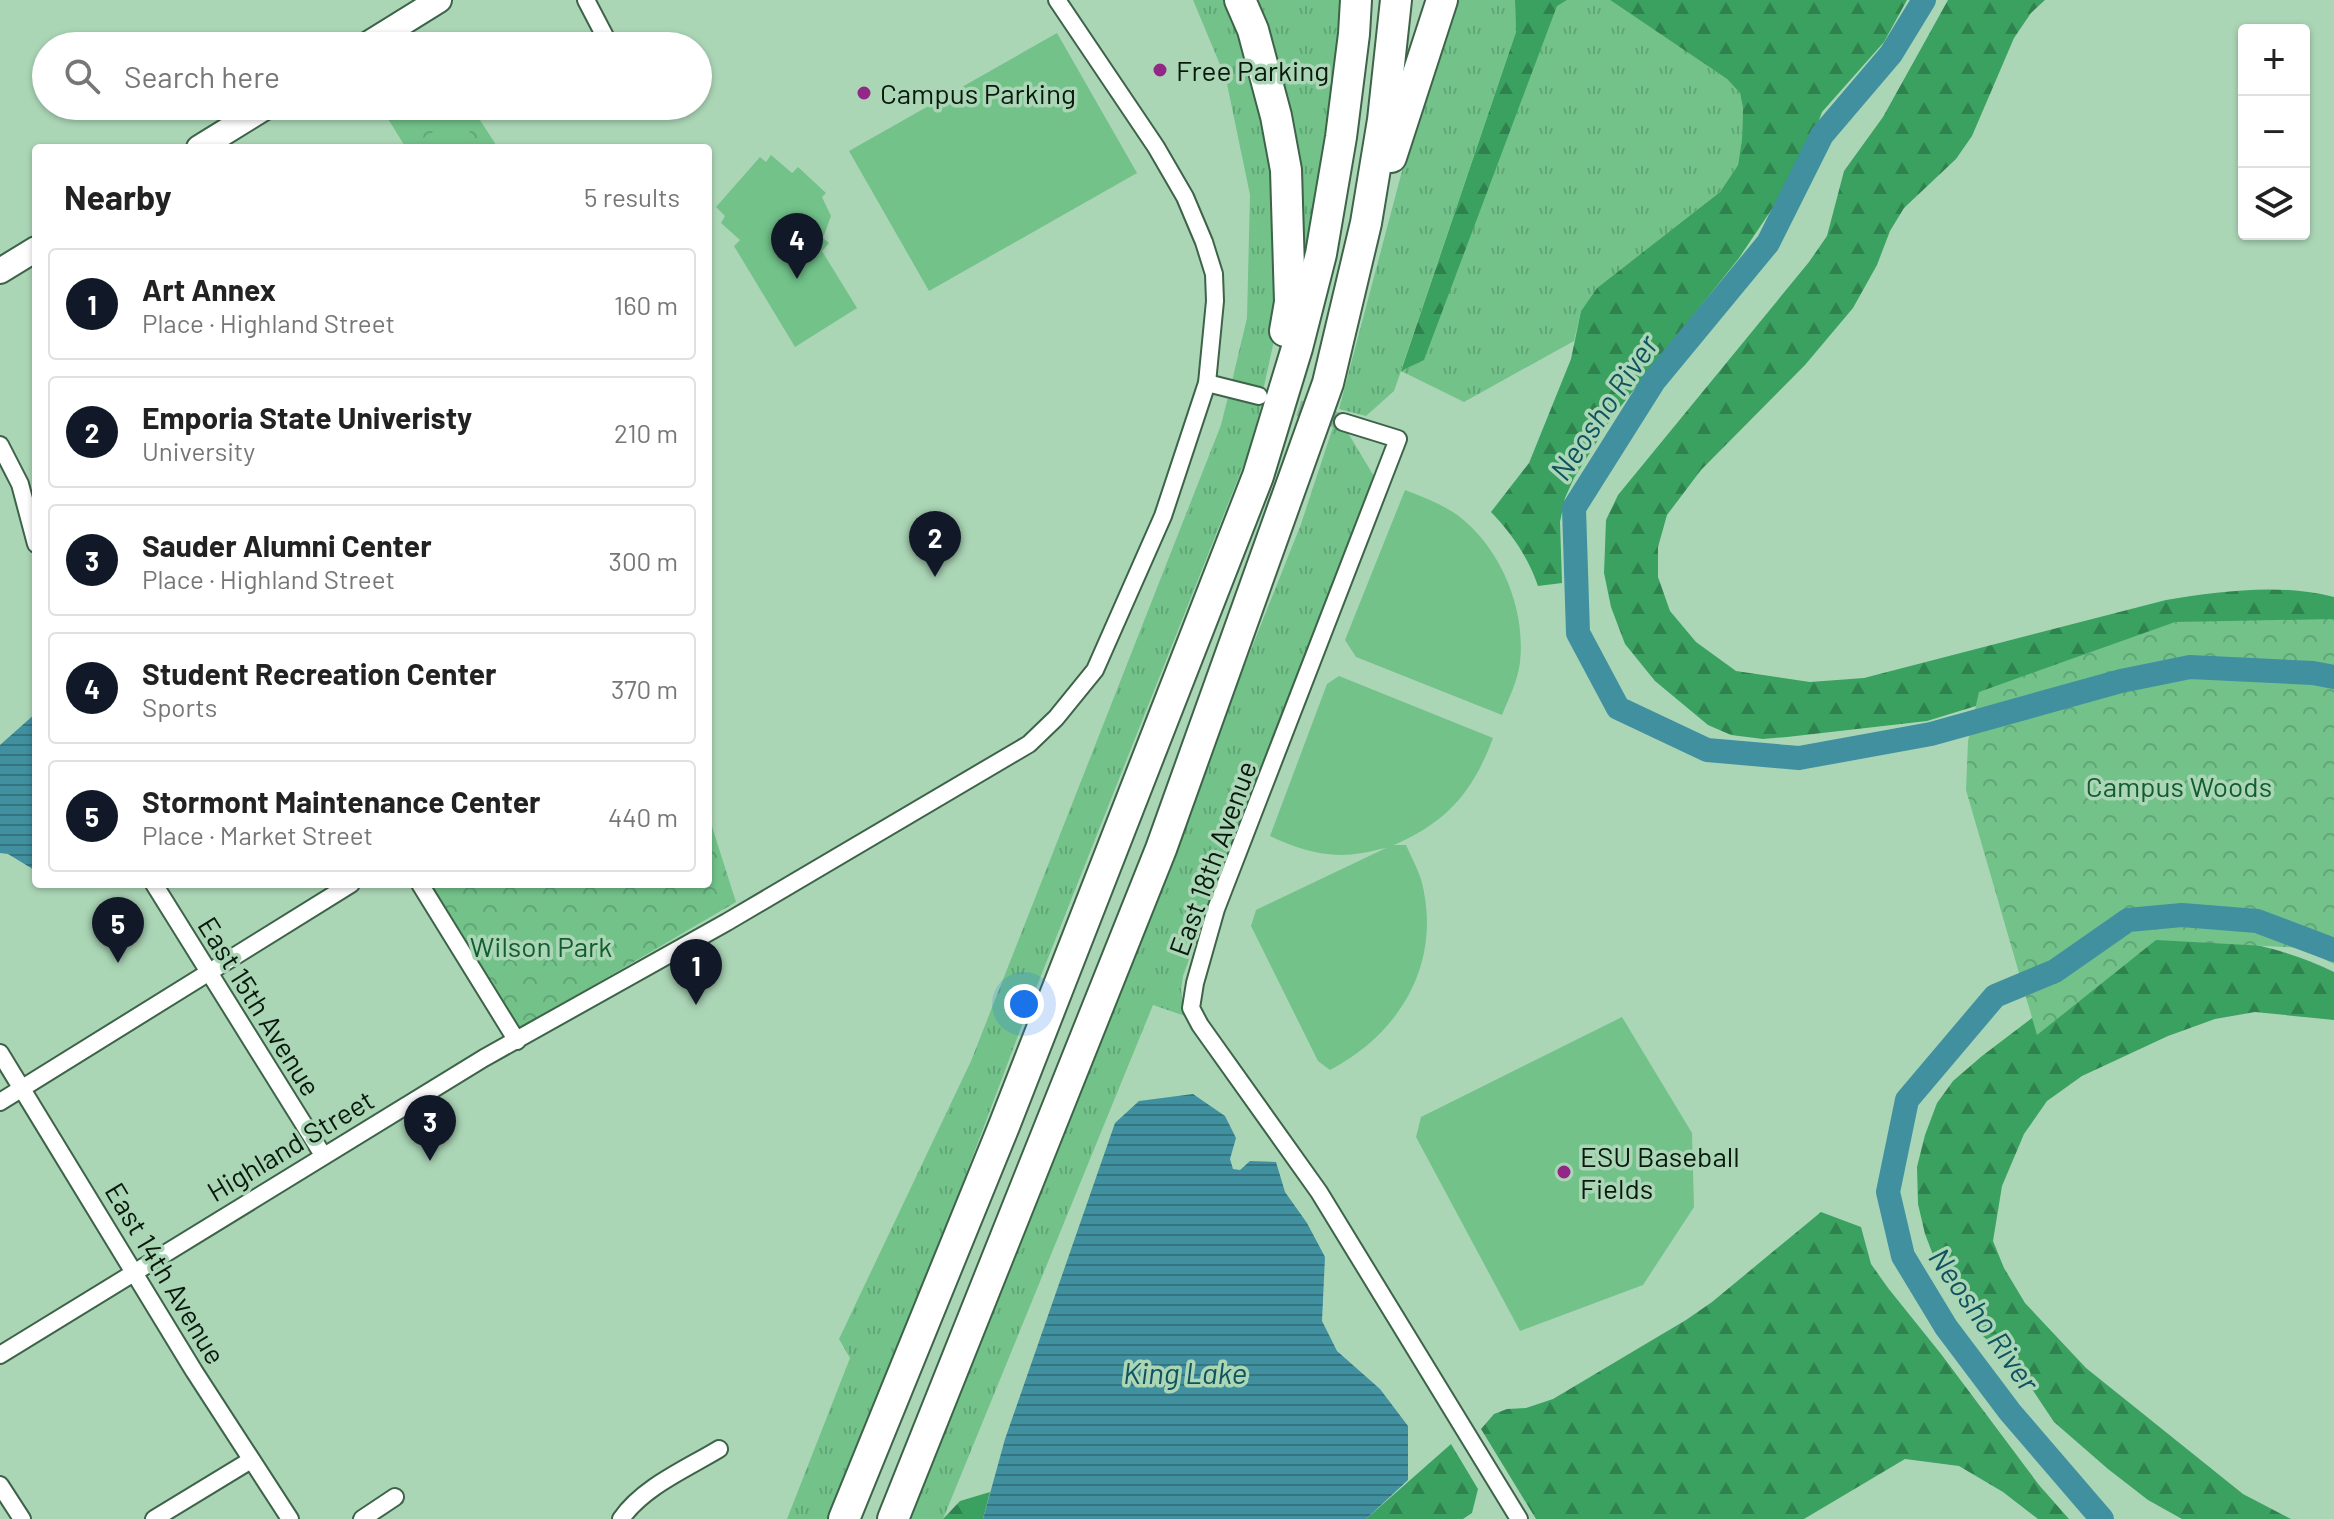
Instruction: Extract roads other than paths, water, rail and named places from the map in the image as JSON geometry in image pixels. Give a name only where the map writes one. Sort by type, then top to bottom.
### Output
[{"type":"highway","points":[[1240,0],[1253,30],[1286,170],[1290,302],[1266,446]]},
{"type":"highway","points":[[844,1519],[1016,1096],[1258,476],[1297,348],[1321,254],[1341,137],[1356,0]]},
{"type":"highway","points":[[893,1519],[1161,849],[1328,383],[1366,223],[1383,120],[1396,0]]},
{"type":"highway","points":[[1366,223],[1401,131],[1442,0]]},
{"type":"main road","points":[[388,32],[439,0]]},
{"type":"main road","points":[[205,144],[244,120]]},
{"type":"main road","points":[[0,271],[32,251]]},
{"type":"street","points":[[586,0],[603,32]]},
{"type":"street","name":"Highland Street","points":[[0,1355],[484,1058],[727,922],[1029,744],[1056,718],[1095,670],[1163,516],[1207,383],[1215,301],[1214,274],[1185,197],[1156,147],[1057,0]]},
{"type":"street","points":[[1207,383],[1259,396]]},
{"type":"street","name":"East 18th Avenue","points":[[1343,422],[1398,439],[1216,909],[1191,1008],[1224,1061],[1319,1192],[1519,1519]]},
{"type":"street","points":[[0,445],[24,496],[32,528]]},
{"type":"street","name":"East 15th Avenue","points":[[156,888],[323,1155]]},
{"type":"street","points":[[0,1102],[344,888]]},
{"type":"street","points":[[422,888],[517,1041]]},
{"type":"street","name":"East 14th Avenue","points":[[0,1053],[290,1519]]},
{"type":"street","points":[[621,1519],[647,1493],[719,1449]]},
{"type":"street","points":[[154,1519],[251,1460]]},
{"type":"street","points":[[0,1485],[22,1519]]},
{"type":"street","points":[[362,1519],[395,1497]]},
{"type":"water","points":[[32,717],[32,869],[8,854],[0,853],[0,745]]},
{"type":"water","name":"King Lake","points":[[1193,1094],[1225,1116],[1236,1138],[1230,1159],[1233,1169],[1240,1170],[1250,1161],[1276,1162],[1285,1192],[1307,1223],[1325,1257],[1322,1321],[1337,1351],[1380,1389],[1408,1426],[1408,1480],[1366,1519],[983,1519],[1005,1439],[1115,1123],[1139,1101]]},
{"type":"waterway","name":"Neosho River","points":[[1924,0],[1891,54],[1822,135],[1768,243],[1654,381],[1574,508],[1578,633],[1618,708],[1707,750],[1799,758],[1931,734],[2121,681],[2190,667],[2313,673],[2334,677]]},
{"type":"waterway","name":"Neosho River","points":[[2102,1519],[2010,1412],[1946,1327],[1903,1256],[1888,1192],[1907,1100],[1995,996],[2055,971],[2128,920],[2182,915],[2257,921],[2334,950]]},
{"type":"tunnel","points":[[1276,401],[1343,422]]},
{"type":"place","name":"Free Parking","points":[[1160,70]]},
{"type":"place","name":"Campus Parking","points":[[864,93]]},
{"type":"place","name":"Student Recreation Center","points":[[797,279]]},
{"type":"place","name":"Emporia State Univeristy","points":[[935,577]]},
{"type":"place","name":"Stormont Maintenance Center","points":[[118,963]]},
{"type":"place","name":"Art Annex","points":[[696,1005]]},
{"type":"place","name":"Sauder Alumni Center","points":[[430,1161]]},
{"type":"place","name":"ESU Baseball Fields","points":[[1564,1172]]},
{"type":"park label","name":"Campus Woods","points":[[2179,786]]},
{"type":"park label","name":"Wilson Park","points":[[541,946]]}]
